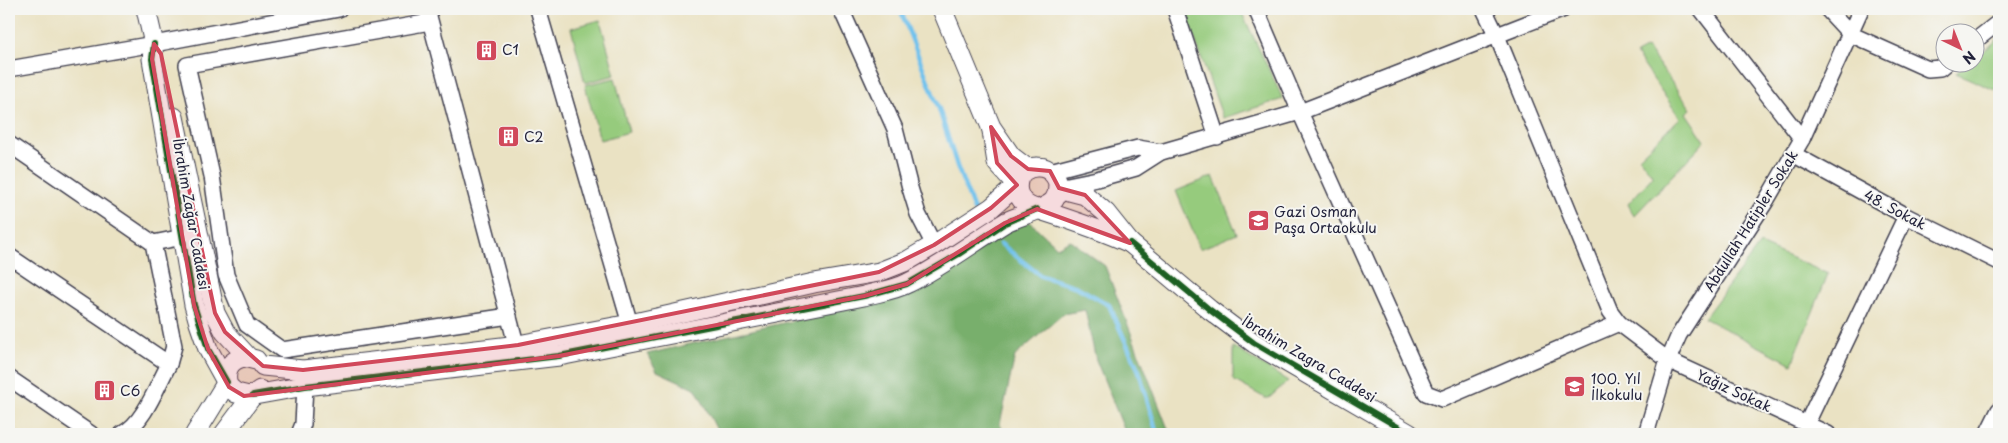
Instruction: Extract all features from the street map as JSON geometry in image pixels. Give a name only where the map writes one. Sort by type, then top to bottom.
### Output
[{"type":"main road","name":"İbrahim Zağar Caddesi","points":[[146,9],[154,44],[152,58],[194,305],[208,348],[227,382]]},
{"type":"main road","points":[[942,9],[991,127],[1011,156],[1028,169]]},
{"type":"main road","name":"İbrahim Zağar Caddesi","points":[[154,44],[161,54],[215,313],[224,332],[256,362]]},
{"type":"main road","points":[[991,127],[996,163],[1017,185]]},
{"type":"main road","points":[[194,434],[227,382],[227,372],[231,363],[238,358],[303,370],[519,354],[559,356],[864,296],[907,284],[1005,223],[1053,202],[1056,196],[1054,179],[1038,167],[1028,169],[1020,176],[1017,185],[1017,193],[1022,201],[1031,207],[1037,208]]},
{"type":"main road","name":"İbrahim Zagra Caddesi","points":[[1054,179],[1085,194],[1106,213],[1130,243],[1210,310],[1254,343],[1410,434]]},
{"type":"main road","points":[[227,382],[236,394],[244,396],[519,354],[630,324],[805,285],[879,272],[907,261],[934,245],[991,208],[1017,185]]},
{"type":"main road","name":"İbrahim Zagra Caddesi","points":[[1037,208],[1095,228],[1130,243]]},
{"type":"main road","points":[[224,434],[253,395],[259,391],[265,380],[256,362]]},
{"type":"street","points":[[9,69],[338,9]]},
{"type":"street","points":[[538,9],[630,324]]},
{"type":"street","points":[[841,9],[895,130],[918,214],[934,245]]},
{"type":"street","points":[[1175,9],[1217,137]]},
{"type":"street","points":[[1256,9],[1300,112],[1426,392],[1442,399],[1618,322],[1610,311],[1497,36],[1484,9]]},
{"type":"street","points":[[1054,179],[1138,148],[1161,152],[1300,112],[1564,9]]},
{"type":"street","points":[[1701,9],[1802,140]]},
{"type":"street","points":[[1827,9],[1850,34],[1928,69],[1936,68]]},
{"type":"street","name":"Abdullah Hatipler Sokak","points":[[1646,434],[1668,360],[1679,335],[1766,200],[1802,140],[1861,9]]},
{"type":"street","points":[[509,316],[282,350],[247,325],[226,275],[212,176],[187,65],[428,16],[509,316],[519,354]]},
{"type":"street","points":[[1986,32],[1999,22]]},
{"type":"street","points":[[9,144],[153,244],[174,346],[168,364],[138,421],[122,434]]},
{"type":"street","name":"48. Sokak","points":[[1793,154],[1906,216],[1999,262]]},
{"type":"street","points":[[1806,425],[1906,216]]},
{"type":"street","points":[[153,244],[183,237]]},
{"type":"street","points":[[9,256],[168,364]]},
{"type":"street","name":"Yağız Sokak","points":[[1618,322],[1668,360],[1828,434]]},
{"type":"street","points":[[9,378],[91,434]]},
{"type":"street","points":[[299,434],[303,424],[304,386]]},
{"type":"street","points":[[1987,434],[1999,410]]},
{"type":"highlighted area","points":[[154,44],[161,54],[215,313],[225,332],[263,366],[303,370],[518,345],[879,272],[934,245],[991,208],[1017,185],[997,163],[991,127],[1011,156],[1028,169],[1050,171],[1059,188],[1085,195],[1130,243],[1037,209],[1005,223],[907,284],[864,296],[559,356],[244,396],[229,387],[208,349],[194,305],[152,59]]},
{"type":"green space","points":[[1184,9],[1240,9],[1283,99],[1223,118]]},
{"type":"green space","points":[[600,20],[615,75],[585,83],[571,28]]},
{"type":"green space","points":[[1999,38],[1999,92],[1956,73],[1986,72],[1986,49]]},
{"type":"green space","points":[[1647,48],[1691,109],[1686,113],[1705,141],[1634,216],[1628,204],[1653,176],[1639,157],[1680,118],[1636,54]]},
{"type":"green space","points":[[615,78],[629,132],[600,140],[585,85]]},
{"type":"green space","points":[[1213,176],[1237,234],[1200,249],[1176,191]]},
{"type":"green space","points":[[1030,222],[1057,247],[1070,240],[1105,266],[1170,434],[1126,434],[1096,360],[1085,310],[1063,314],[1015,356],[1000,424],[1004,434],[719,434],[696,389],[657,371],[647,354],[906,295],[1020,223]]},
{"type":"green space","points":[[1760,244],[1828,274],[1792,364],[1704,318]]},
{"type":"green space","points":[[1233,347],[1288,381],[1269,398],[1265,398],[1233,380]]},
{"type":"waterway","points":[[900,9],[939,109],[957,166],[974,210]]},
{"type":"waterway","points":[[1001,244],[1041,276],[1077,287],[1109,305],[1139,371],[1157,434]]},
{"type":"cycle path","points":[[154,44],[152,59],[194,305],[208,349],[227,382]]},
{"type":"cycle path","points":[[253,395],[305,386],[559,356],[864,296],[907,284],[959,254],[1005,223],[1037,209]]},
{"type":"cycle path","points":[[1130,243],[1210,310],[1254,343],[1410,434]]},
{"type":"place","name":"C1","points":[[486,50]]},
{"type":"place","name":"C2","points":[[508,137]]},
{"type":"place","name":"Gazi Osman Paşa Ortaokulu","points":[[1258,220]]},
{"type":"place","name":"100. Yıl İlkokulu","points":[[1575,387]]},
{"type":"place","name":"C6","points":[[104,391]]}]
